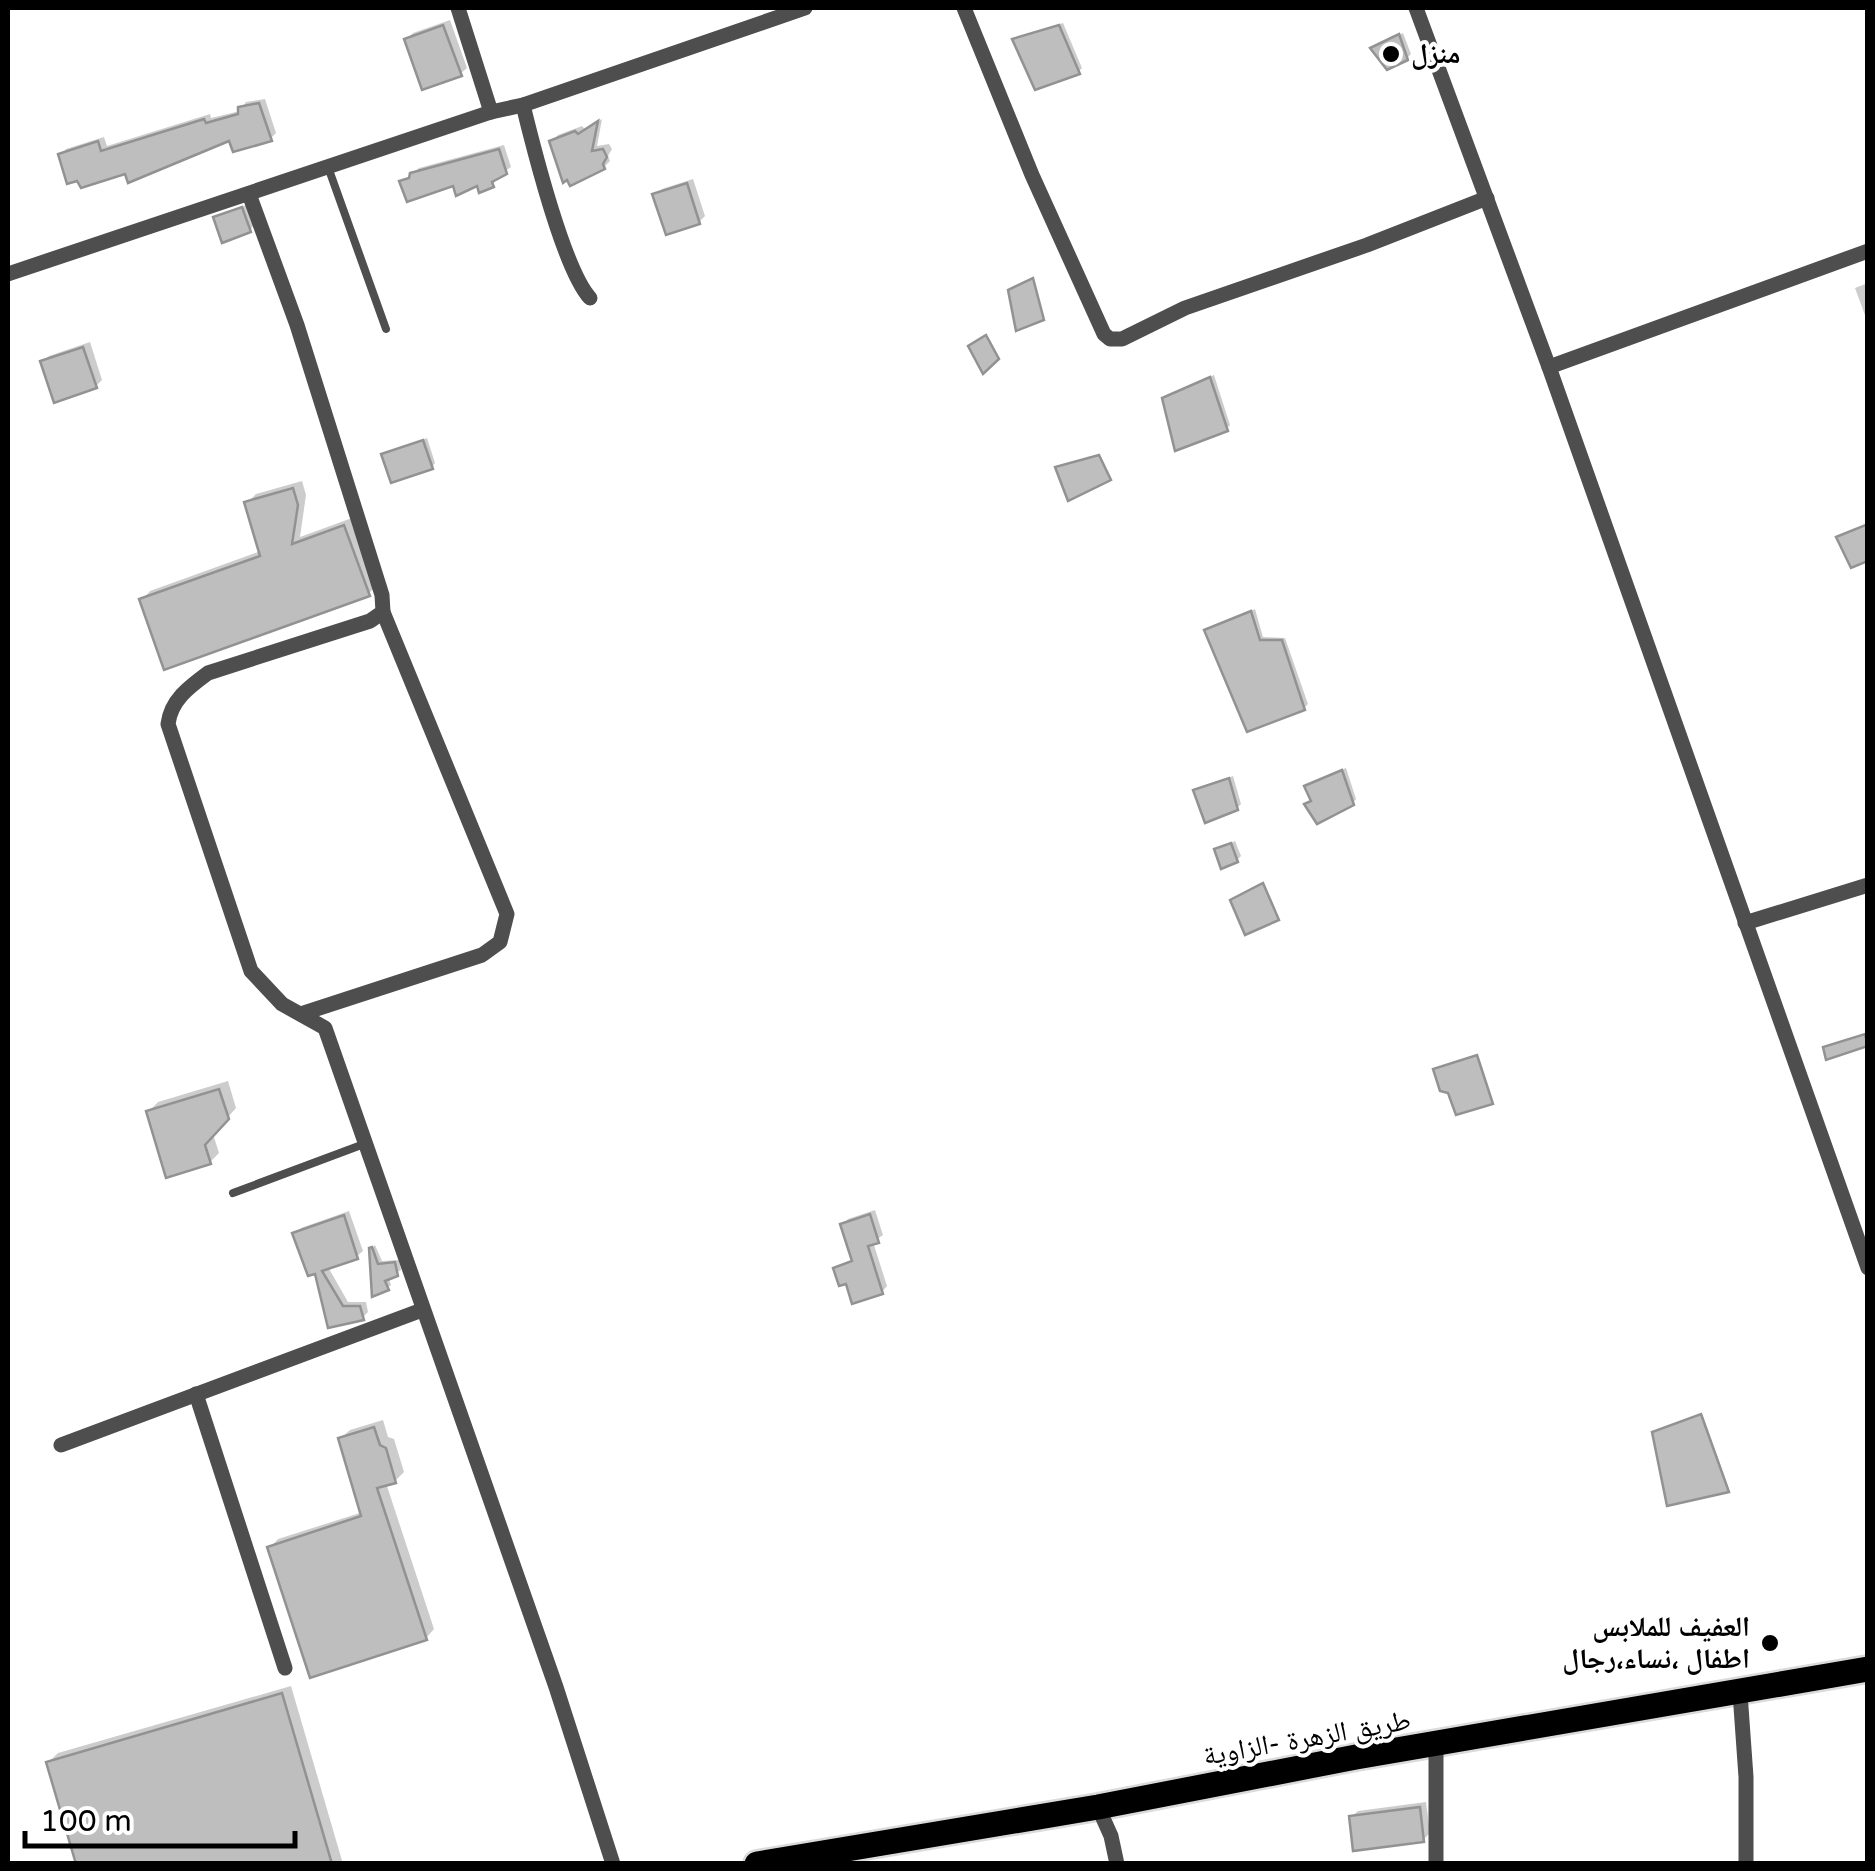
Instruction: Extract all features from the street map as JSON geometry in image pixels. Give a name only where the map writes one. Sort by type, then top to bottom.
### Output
[{"type":"main road","name":"طريق الزهرة -الزاوية","points":[[757,1864],[1868,1669]]},
{"type":"street","points":[[458,8],[491,112]]},
{"type":"street","points":[[8,274],[805,8]]},
{"type":"street","points":[[964,8],[1032,175],[1104,334],[1110,339],[1122,339],[1184,308],[1368,246],[1488,198]]},
{"type":"street","points":[[1416,8],[1488,198],[1868,1268]]},
{"type":"street","points":[[523,104],[570,259],[581,288],[590,298]]},
{"type":"street","points":[[249,194],[298,325],[382,595],[383,612],[507,914],[500,942],[482,955],[301,1014]]},
{"type":"street","points":[[1548,366],[1868,251]]},
{"type":"street","points":[[383,612],[370,621],[208,673],[187,688],[170,711],[168,724],[251,972],[282,1004],[324,1028],[556,1687],[613,1864]]},
{"type":"street","points":[[1744,923],[1868,885]]},
{"type":"street","points":[[61,1445],[422,1310]]},
{"type":"street","points":[[196,1394],[285,1668]]},
{"type":"street","points":[[1740,1693],[1746,1777],[1746,1864]]},
{"type":"street","points":[[1436,1746],[1436,1864]]},
{"type":"street","points":[[1098,1806],[1111,1836],[1117,1864]]},
{"type":"lane","points":[[328,167],[386,329]]},
{"type":"lane","points":[[233,1193],[364,1144]]},
{"type":"building","points":[[443,25],[462,76],[422,90],[404,39]]},
{"type":"building","points":[[1059,25],[1080,74],[1035,90],[1012,39]]},
{"type":"building","name":"منزل","points":[[1399,34],[1408,60],[1387,70],[1370,48]]},
{"type":"building","points":[[259,103],[272,141],[233,152],[229,141],[128,183],[125,174],[81,188],[77,181],[67,184],[58,154],[98,141],[101,151],[204,119],[206,123],[238,114],[238,107]]},
{"type":"building","points":[[598,121],[592,151],[603,149],[607,157],[605,169],[570,186],[567,180],[563,183],[549,141],[575,131],[578,134]]},
{"type":"building","points":[[499,149],[507,174],[492,182],[494,187],[479,193],[477,186],[456,196],[453,186],[407,202],[399,181],[409,178],[410,173]]},
{"type":"building","points":[[687,183],[700,224],[666,235],[652,194]]},
{"type":"building","points":[[242,207],[251,232],[222,243],[213,217]]},
{"type":"building","points":[[1033,278],[1044,320],[1016,331],[1008,290]]},
{"type":"building","points":[[986,335],[999,359],[983,374],[968,346]]},
{"type":"building","points":[[83,347],[97,388],[54,403],[40,361]]},
{"type":"building","points":[[1210,377],[1228,431],[1175,451],[1162,398]]},
{"type":"building","points":[[423,440],[433,469],[391,483],[381,454]]},
{"type":"building","points":[[1099,455],[1111,480],[1068,501],[1055,467]]},
{"type":"building","points":[[293,488],[298,505],[292,544],[344,525],[370,596],[164,670],[139,599],[260,556],[244,502]]},
{"type":"building","points":[[1868,524],[1868,561],[1851,568],[1836,537]]},
{"type":"building","points":[[1251,611],[1260,640],[1282,640],[1305,710],[1247,732],[1204,630]]},
{"type":"building","points":[[1342,770],[1354,805],[1317,824],[1304,804],[1311,801],[1304,786]]},
{"type":"building","points":[[1229,778],[1238,810],[1205,823],[1193,790]]},
{"type":"building","points":[[1231,843],[1238,862],[1221,869],[1214,849]]},
{"type":"building","points":[[1263,883],[1279,920],[1245,935],[1230,900]]},
{"type":"building","points":[[1865,1034],[1868,1046],[1826,1060],[1823,1047]]},
{"type":"building","points":[[1477,1055],[1493,1104],[1456,1115],[1448,1093],[1440,1091],[1433,1069]]},
{"type":"building","points":[[219,1089],[229,1119],[205,1145],[211,1164],[166,1178],[146,1111]]},
{"type":"building","points":[[870,1214],[879,1243],[868,1246],[883,1294],[852,1304],[846,1284],[839,1286],[833,1268],[852,1261],[840,1224]]},
{"type":"building","points":[[344,1215],[358,1259],[322,1271],[343,1306],[360,1306],[364,1320],[328,1328],[315,1274],[308,1276],[292,1233]]},
{"type":"building","points":[[372,1247],[378,1264],[395,1262],[398,1276],[385,1281],[389,1290],[372,1297],[369,1248]]},
{"type":"building","points":[[1701,1414],[1729,1492],[1667,1506],[1652,1432]]},
{"type":"building","points":[[374,1427],[380,1445],[386,1448],[396,1483],[377,1488],[427,1640],[310,1678],[267,1547],[361,1516],[338,1438]]},
{"type":"building","points":[[282,1693],[332,1864],[76,1864],[46,1762]]},
{"type":"building","points":[[1420,1807],[1424,1842],[1353,1851],[1349,1816]]},
{"type":"place","name":"منزل","points":[[1391,54]]},
{"type":"place","name":"العفيف للملابس اطفال ،نساء،رجال","points":[[1770,1643]]}]
